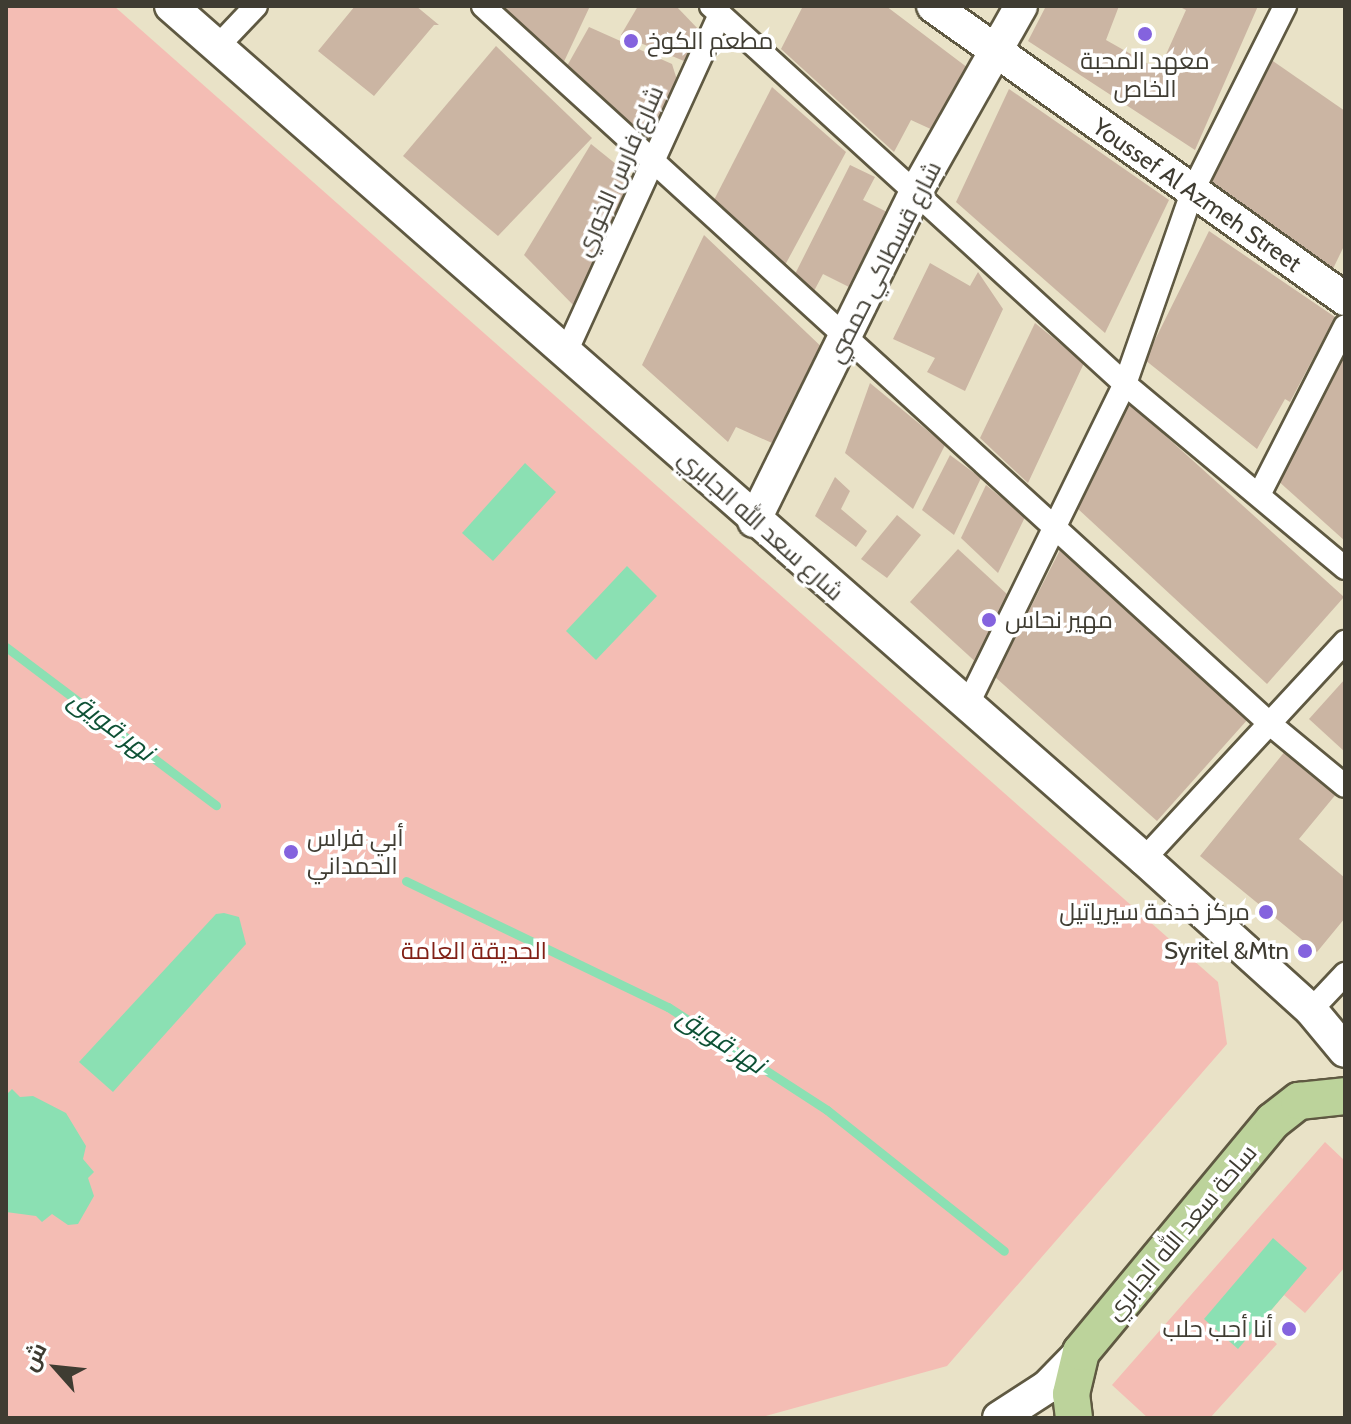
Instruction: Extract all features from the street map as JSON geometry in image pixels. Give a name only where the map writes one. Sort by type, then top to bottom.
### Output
[{"type":"main road","name":"شارع سعد الله الجابري","points":[[171,6],[567,350],[966,708],[1144,859],[1311,1010],[1345,1051]]},
{"type":"main road","name":"Youssef Al Azmeh Street","points":[[933,6],[996,54],[1345,299]]},
{"type":"main road","name":"شارع قسطاكي حمصي","points":[[754,521],[917,190],[1021,6]]},
{"type":"main road","name":"ساحة سعد الله الجابري","points":[[1074,1418],[1071,1394],[1081,1352],[1273,1121],[1299,1101],[1345,1096]]},
{"type":"main road","points":[[999,1418],[1047,1387],[1081,1352]]},
{"type":"street","points":[[218,46],[256,6]]},
{"type":"street","points":[[483,6],[1270,724],[1345,786]]},
{"type":"street","points":[[966,708],[1125,384],[1193,190],[1285,6]]},
{"type":"street","points":[[716,10],[917,190],[1125,384],[1260,493],[1345,568]]},
{"type":"street","name":"شارع فارس الخوري","points":[[567,350],[716,10]]},
{"type":"street","points":[[1260,493],[1345,326]]},
{"type":"street","points":[[1144,859],[1345,642]]},
{"type":"street","points":[[1311,1010],[1345,974]]},
{"type":"green space","name":"الحديقة العامة","points":[[6,6],[114,6],[1218,982],[1227,1044],[947,1366],[758,1418],[6,1418]]},
{"type":"green space","points":[[1325,1142],[1345,1161],[1345,1267],[1305,1313],[1284,1295],[1257,1326],[1277,1344],[1210,1418],[1148,1418],[1112,1385]]},
{"type":"shaded area","points":[[525,463],[556,492],[493,561],[462,533]]},
{"type":"shaded area","points":[[627,566],[657,596],[596,660],[566,631]]},
{"type":"shaded area","points":[[216,914],[239,917],[246,944],[113,1092],[79,1062]]},
{"type":"shaded area","points":[[12,1089],[20,1097],[33,1096],[66,1113],[86,1146],[83,1159],[94,1172],[88,1178],[94,1196],[78,1224],[68,1225],[52,1214],[42,1222],[36,1216],[6,1212],[6,1095]]},
{"type":"shaded area","points":[[1273,1238],[1307,1268],[1238,1349],[1204,1319]]},
{"type":"building","points":[[355,6],[416,6],[439,25],[434,25],[374,96],[318,51]]},
{"type":"building","points":[[488,6],[590,6],[561,68]]},
{"type":"building","points":[[638,6],[676,6],[700,31],[684,61],[621,35]]},
{"type":"building","points":[[803,6],[886,6],[968,68],[935,131],[911,120],[894,152],[781,49]]},
{"type":"building","points":[[1046,6],[1119,6],[1106,40],[1159,70],[1186,10],[1178,6],[1258,6],[1195,150],[1028,41]]},
{"type":"building","points":[[589,27],[672,64],[678,83],[649,143],[567,66]]},
{"type":"building","points":[[496,46],[592,138],[498,236],[403,156]]},
{"type":"building","points":[[1267,57],[1345,111],[1345,244],[1328,279],[1206,186]]},
{"type":"building","points":[[772,87],[846,152],[784,267],[714,200]]},
{"type":"building","points":[[1009,89],[1169,200],[1105,333],[956,202]]},
{"type":"building","points":[[591,144],[632,177],[580,312],[524,255]]},
{"type":"building","points":[[850,165],[875,177],[863,200],[899,218],[861,293],[823,274],[814,291],[792,280]]},
{"type":"building","points":[[1209,231],[1335,317],[1290,402],[1285,399],[1257,449],[1145,360]]},
{"type":"building","points":[[704,235],[828,353],[781,447],[736,427],[728,442],[642,365]]},
{"type":"building","points":[[930,263],[970,286],[978,272],[1003,309],[965,391],[927,372],[935,358],[893,339]]},
{"type":"building","points":[[1035,323],[1084,363],[1028,483],[980,438]]},
{"type":"building","points":[[1345,341],[1345,541],[1276,479]]},
{"type":"building","points":[[870,383],[945,445],[913,509],[845,453]]},
{"type":"building","points":[[1128,402],[1344,597],[1267,684],[1077,508]]},
{"type":"building","points":[[950,455],[981,478],[954,535],[922,510]]},
{"type":"building","points":[[835,477],[850,491],[841,509],[867,531],[856,547],[815,516]]},
{"type":"building","points":[[986,485],[1025,517],[998,573],[961,538]]},
{"type":"building","points":[[897,515],[921,535],[887,578],[861,559]]},
{"type":"building","points":[[1061,548],[1248,719],[1157,821],[995,677]]},
{"type":"building","points":[[958,549],[1008,595],[979,665],[910,602]]},
{"type":"building","points":[[1345,679],[1345,752],[1309,719]]},
{"type":"building","points":[[1286,750],[1337,793],[1299,839],[1345,878],[1345,918],[1317,952],[1200,856]]},
{"type":"waterway","name":"نهر قويق","points":[[6,647],[216,805]]},
{"type":"waterway","name":"نهر قويق","points":[[406,881],[668,1007],[827,1110],[1004,1251]]},
{"type":"place","name":"معهد المحبة الخاص","points":[[1145,34]]},
{"type":"place","name":"مطعم الكوخ","points":[[631,41]]},
{"type":"place","name":"مهير نحاس","points":[[989,620]]},
{"type":"place","name":"أبي فراس الحمداني","points":[[291,852]]},
{"type":"place","name":"مركز خدمة سيرياتيل","points":[[1266,912]]},
{"type":"place","name":"Syritel &Mtn","points":[[1305,951]]},
{"type":"place","name":"أنا أحب حلب","points":[[1289,1329]]}]
